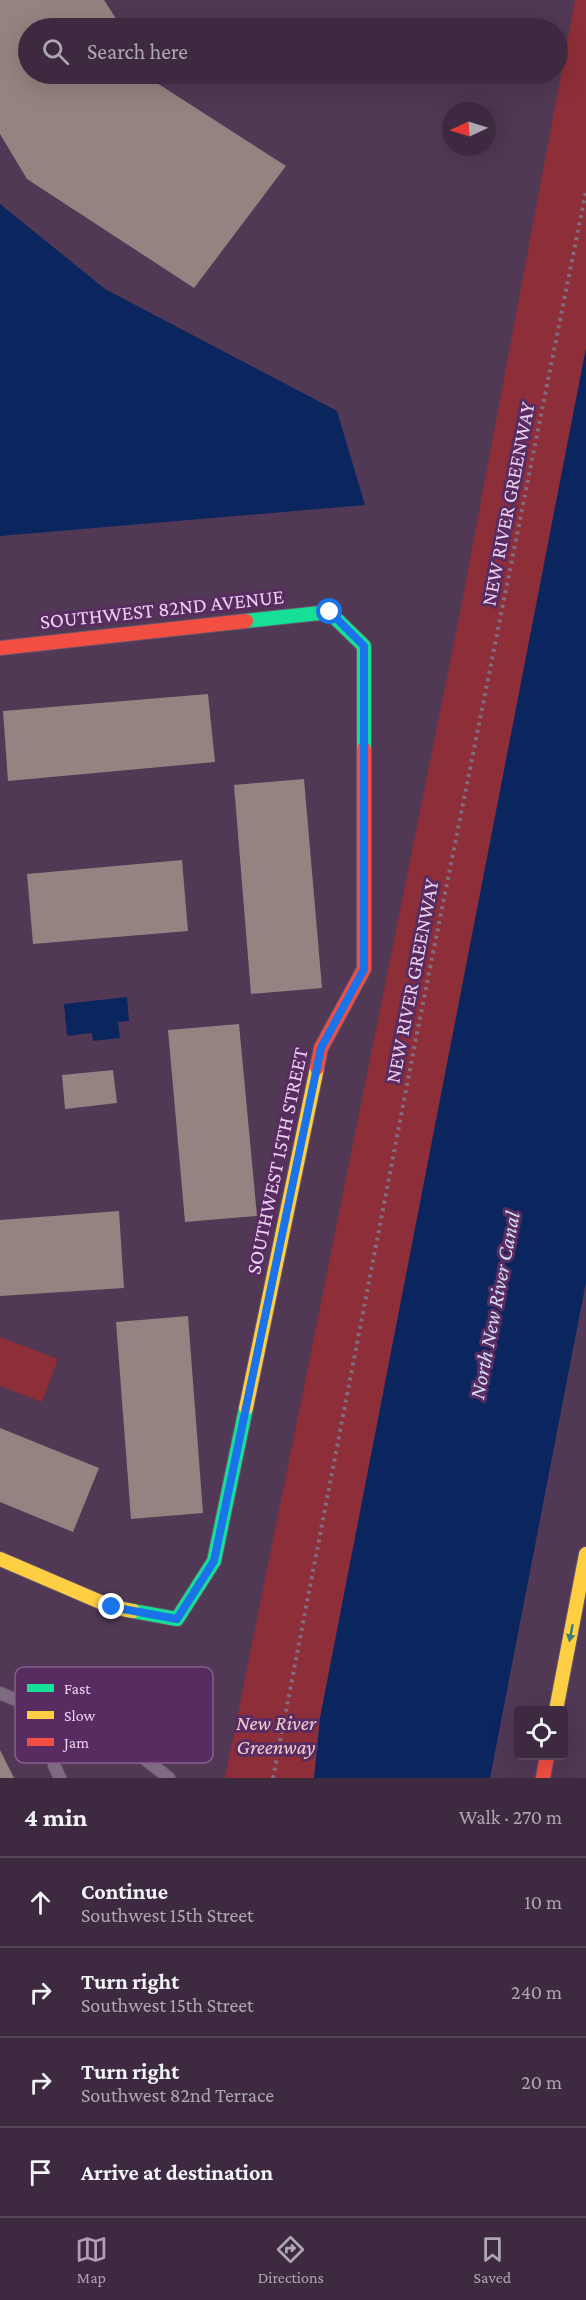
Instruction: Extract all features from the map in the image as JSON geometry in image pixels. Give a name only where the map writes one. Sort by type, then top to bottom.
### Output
[{"type":"street","name":"SOUTHWEST 82ND AVENUE","points":[[0,648],[330,612]]},
{"type":"street","name":"SOUTHWEST 15TH STREET","points":[[0,1559],[112,1607],[177,1619],[214,1561],[321,1048],[364,969],[364,646],[330,612]]},
{"type":"street","points":[[557,1706],[586,1554]]},
{"type":"street","points":[[543,1778],[546,1760]]},
{"type":"lane","points":[[0,1693],[15,1700]]},
{"type":"lane","points":[[54,1763],[60,1778]]},
{"type":"lane","points":[[150,1763],[170,1778]]},
{"type":"path","name":"NEW RIVER GREENWAY","points":[[273,1778],[420,1017],[586,191]]},
{"type":"green space","name":"New River Greenway","points":[[575,0],[586,0],[586,348],[320,1718],[314,1778],[225,1778],[459,618],[559,84],[568,84],[568,37]]},
{"type":"green space","points":[[0,1337],[58,1359],[42,1402],[0,1386]]},
{"type":"water","points":[[0,204],[105,289],[337,411],[365,505],[0,536]]},
{"type":"water","name":"North New River Canal","points":[[586,348],[586,1282],[490,1778],[314,1778],[320,1718]]},
{"type":"water","points":[[127,997],[129,1021],[118,1022],[120,1038],[93,1041],[92,1033],[67,1036],[64,1004]]},
{"type":"building","points":[[0,0],[104,0],[116,18],[18,18],[18,84],[159,84],[286,166],[194,288],[27,179],[0,134]]},
{"type":"building","points":[[208,694],[215,762],[8,781],[3,711]]},
{"type":"building","points":[[304,779],[322,988],[251,994],[234,785]]},
{"type":"building","points":[[182,860],[188,931],[33,944],[27,874]]},
{"type":"building","points":[[239,1024],[257,1216],[185,1222],[168,1030]]},
{"type":"building","points":[[113,1070],[117,1103],[65,1109],[62,1075]]},
{"type":"building","points":[[119,1211],[124,1288],[0,1296],[0,1220]]},
{"type":"building","points":[[188,1316],[203,1513],[131,1519],[116,1322]]},
{"type":"building","points":[[0,1428],[99,1468],[73,1532],[0,1502]]},
{"type":"building","points":[[0,1750],[14,1778],[0,1778]]},
{"type":"traffic: fast","points":[[246,621],[329,612],[364,646],[364,749]]},
{"type":"traffic: fast","points":[[133,1611],[177,1619],[214,1561],[246,1408]]},
{"type":"traffic: slow","points":[[246,1408],[317,1068]]},
{"type":"traffic: slow","points":[[557,1706],[586,1554]]},
{"type":"traffic: slow","points":[[0,1559],[112,1607],[133,1611]]},
{"type":"traffic: jam","points":[[0,648],[246,621]]},
{"type":"traffic: jam","points":[[317,1068],[321,1048],[364,969],[364,749]]},
{"type":"traffic: jam","points":[[543,1778],[546,1760]]},
{"type":"route","points":[[112,1607],[177,1619],[214,1561],[321,1048],[364,969],[364,646],[330,612]]}]
